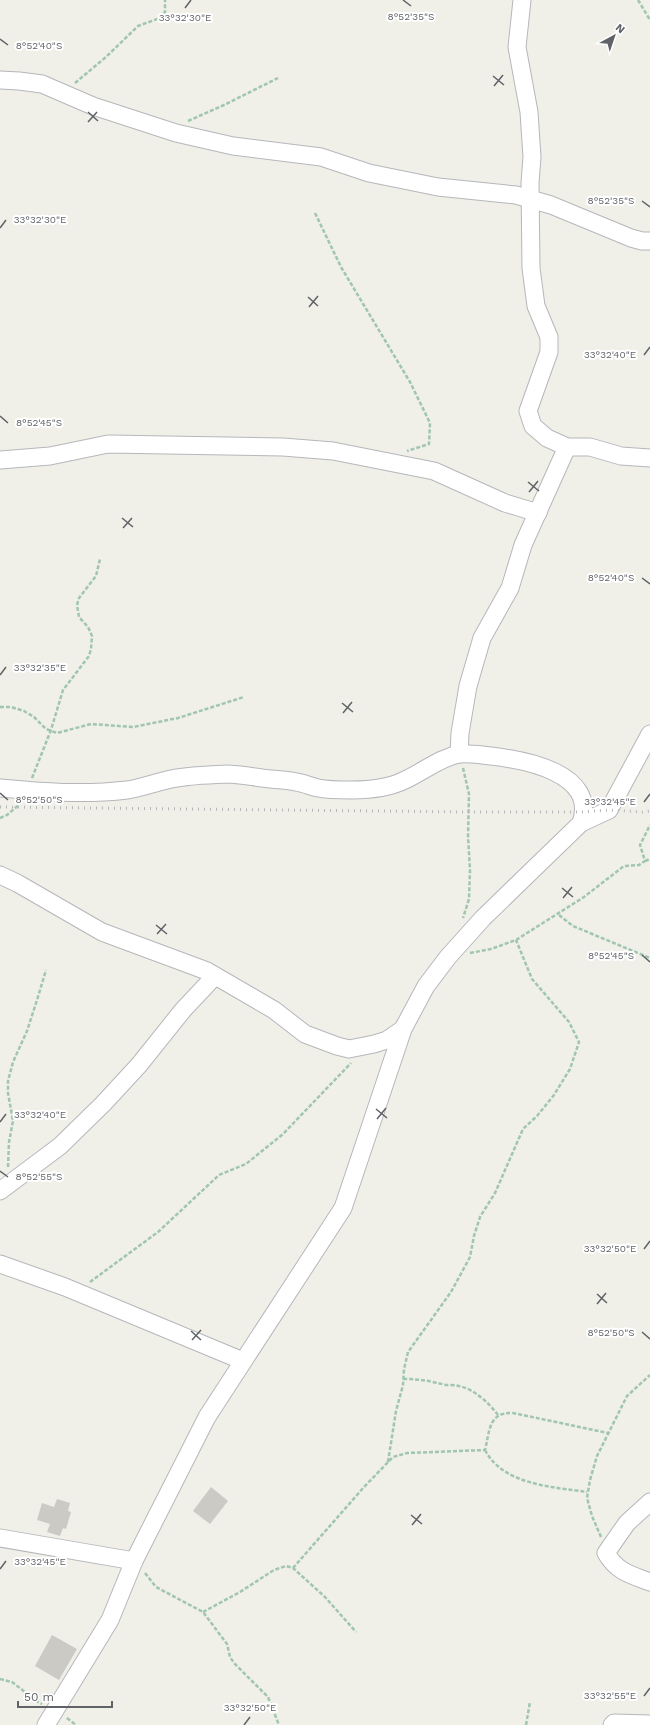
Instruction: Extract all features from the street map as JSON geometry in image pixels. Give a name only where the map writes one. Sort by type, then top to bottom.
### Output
[{"type":"street","points":[[522,0],[517,47],[529,112],[532,157],[530,200],[531,268],[536,306],[549,337],[549,352],[528,410],[533,426],[547,438],[567,447],[590,447],[621,456],[650,458]]},
{"type":"street","points":[[0,80],[42,84],[64,92],[93,106],[176,133],[233,146],[321,157],[369,173],[438,187],[516,195],[551,205],[631,238],[642,241],[650,241]]},
{"type":"street","points":[[0,460],[50,456],[108,444],[283,447],[333,451],[434,471],[506,503],[538,513]]},
{"type":"street","points":[[459,754],[460,734],[468,686],[480,644],[493,616],[510,588],[523,545],[567,447]]},
{"type":"street","points":[[46,1725],[110,1620],[134,1561],[206,1416],[343,1208],[403,1029],[426,986],[448,957],[483,918],[581,823],[609,810],[650,734]]},
{"type":"street","points":[[0,788],[63,793],[128,790],[168,779],[187,776],[229,774],[296,781],[319,788],[351,790],[374,789],[392,786],[435,762],[459,754],[513,759],[549,770],[565,777],[577,789],[582,799],[581,823]]},
{"type":"street","points":[[0,875],[17,883],[102,932],[207,971],[274,1010],[305,1034],[349,1049],[387,1040],[403,1029]]},
{"type":"street","points":[[4,1188],[60,1146],[103,1104],[139,1065],[183,1010],[215,976]]},
{"type":"street","points":[[0,1264],[65,1288],[242,1361]]},
{"type":"street","points":[[650,1502],[627,1523],[606,1553],[612,1563],[622,1571],[650,1582]]},
{"type":"street","points":[[0,1538],[134,1561]]},
{"type":"street","points":[[612,1725],[614,1722],[650,1724]]},
{"type":"path","points":[[64,92],[106,57],[138,26],[160,18],[165,12],[165,0]]},
{"type":"path","points":[[638,0],[650,20]]},
{"type":"path","points":[[176,133],[188,121],[278,78]]},
{"type":"path","points":[[315,213],[342,267],[410,382],[430,423],[429,444],[406,451]]},
{"type":"path","points":[[0,818],[7,815],[30,791],[63,690],[89,656],[92,636],[88,626],[79,616],[77,605],[79,598],[96,576],[100,559]]},
{"type":"path","points":[[0,707],[11,707],[24,710],[57,733],[91,724],[133,727],[178,718],[244,697]]},
{"type":"path","points":[[459,754],[467,780],[469,794],[468,836],[470,870],[469,899],[461,925]]},
{"type":"path","points":[[645,861],[640,845],[650,825]]},
{"type":"path","points":[[448,957],[491,949],[516,940],[584,897],[624,866],[639,865],[650,859]]},
{"type":"path","points":[[559,915],[573,926],[650,958]]},
{"type":"path","points":[[388,1462],[408,1352],[451,1292],[470,1257],[474,1236],[480,1217],[495,1192],[523,1129],[537,1116],[554,1095],[570,1069],[579,1042],[568,1022],[532,979],[516,940]]},
{"type":"path","points":[[4,1188],[13,1120],[8,1093],[8,1081],[13,1062],[27,1031],[46,970]]},
{"type":"path","points":[[86,1283],[92,1282],[158,1232],[219,1175],[246,1164],[283,1134],[353,1062]]},
{"type":"path","points":[[606,1553],[602,1538],[592,1516],[587,1498],[588,1492],[597,1456],[627,1396],[650,1375]]},
{"type":"path","points":[[403,1379],[424,1379],[459,1386],[472,1391],[498,1415]]},
{"type":"path","points":[[588,1492],[529,1482],[512,1476],[490,1461],[485,1450],[492,1421],[498,1415],[513,1413],[608,1434]]},
{"type":"path","points":[[293,1568],[359,1492],[393,1457],[407,1453],[485,1450]]},
{"type":"path","points":[[134,1561],[156,1586],[203,1612],[227,1644],[230,1657],[234,1664],[268,1697],[279,1725]]},
{"type":"path","points":[[203,1612],[240,1592],[274,1570],[286,1566],[293,1568],[325,1597],[356,1632]]},
{"type":"path","points":[[0,1679],[12,1682],[38,1702],[56,1709]]},
{"type":"path","points":[[526,1725],[530,1702]]},
{"type":"building","points":[[211,1487],[228,1501],[210,1524],[193,1511]]},
{"type":"building","points":[[57,1499],[70,1503],[68,1511],[71,1512],[66,1529],[63,1528],[60,1536],[47,1532],[50,1524],[37,1520],[42,1503],[54,1507]]},
{"type":"building","points":[[52,1635],[77,1649],[59,1680],[35,1666]]},
{"type":"railway","points":[[0,807],[468,812],[581,812],[609,810],[650,811]]}]
